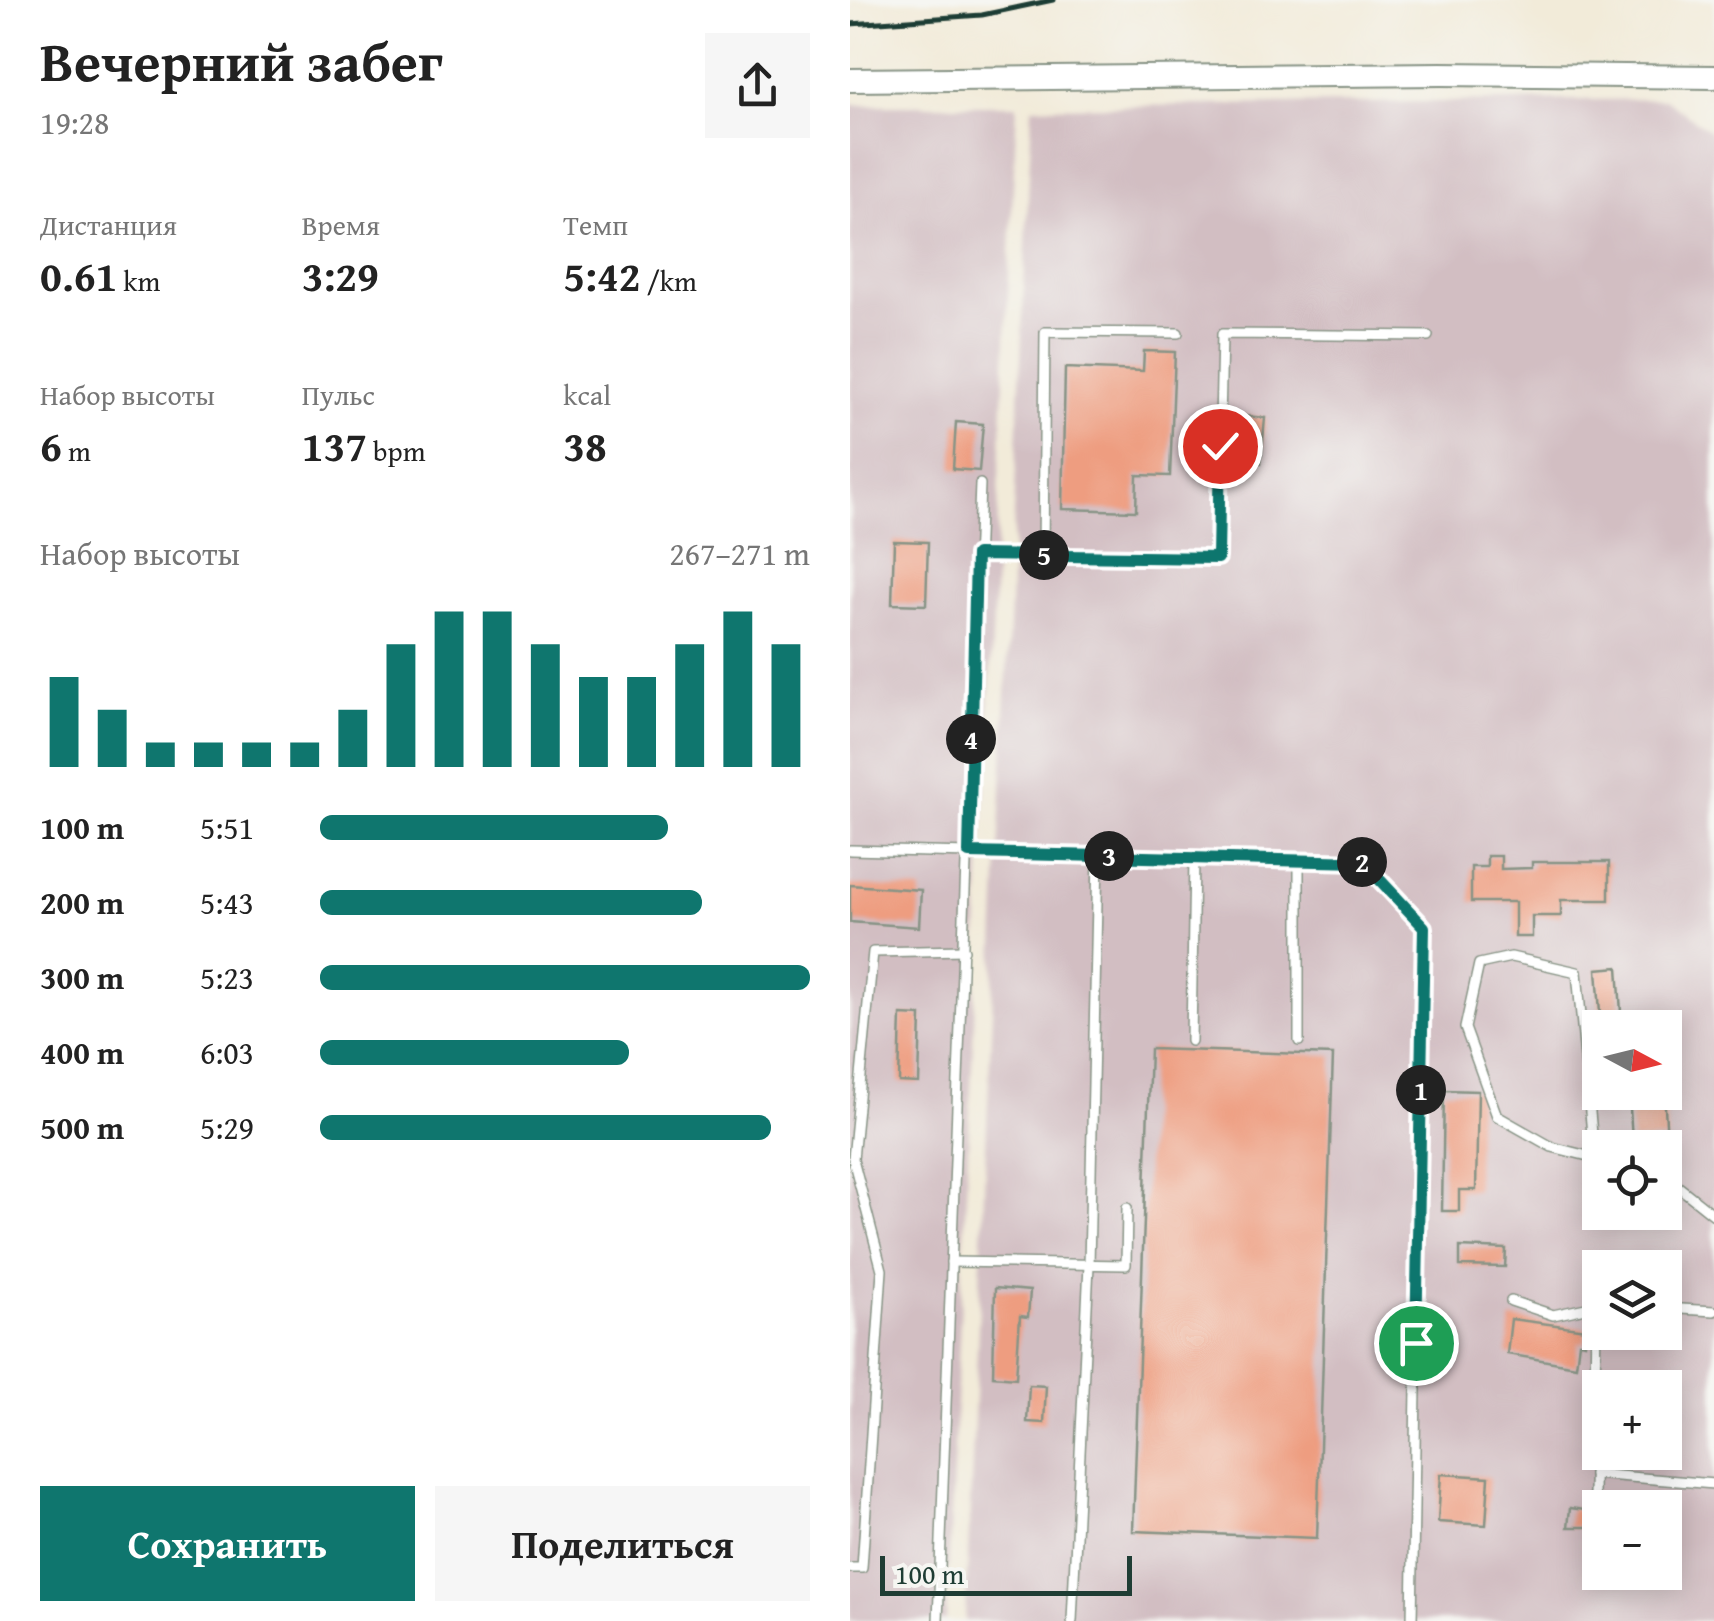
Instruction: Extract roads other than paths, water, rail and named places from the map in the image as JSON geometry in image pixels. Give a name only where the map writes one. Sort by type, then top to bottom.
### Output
[{"type":"street","points":[[850,80],[1441,74],[1714,77]]},
{"type":"lane","points":[[1043,555],[1046,332],[1178,334]]},
{"type":"lane","points":[[976,555],[1218,558],[1222,334],[1428,336]]},
{"type":"lane","points":[[938,1621],[980,484]]},
{"type":"lane","points":[[850,850],[1363,862],[1424,927],[1412,1621]]},
{"type":"lane","points":[[1072,1621],[1090,1265],[1098,856]]},
{"type":"lane","points":[[1191,1041],[1194,858]]},
{"type":"lane","points":[[1298,861],[1299,1042]]},
{"type":"lane","points":[[850,1568],[862,1568],[882,1270],[853,1159],[873,952],[964,950]]},
{"type":"lane","points":[[1582,1154],[1552,1147],[1497,1116],[1465,1028],[1478,964],[1511,957],[1577,972],[1593,1130]]},
{"type":"lane","points":[[1682,1190],[1714,1215]]},
{"type":"lane","points":[[951,1262],[1126,1265],[1127,1208]]},
{"type":"lane","points":[[1511,1300],[1553,1315],[1582,1309]]},
{"type":"lane","points":[[1682,1309],[1714,1311]]},
{"type":"lane","points":[[1594,1490],[1597,1350]]},
{"type":"lane","points":[[1594,1474],[1714,1484]]},
{"type":"railway","points":[[850,24],[982,15],[1053,0]]}]
